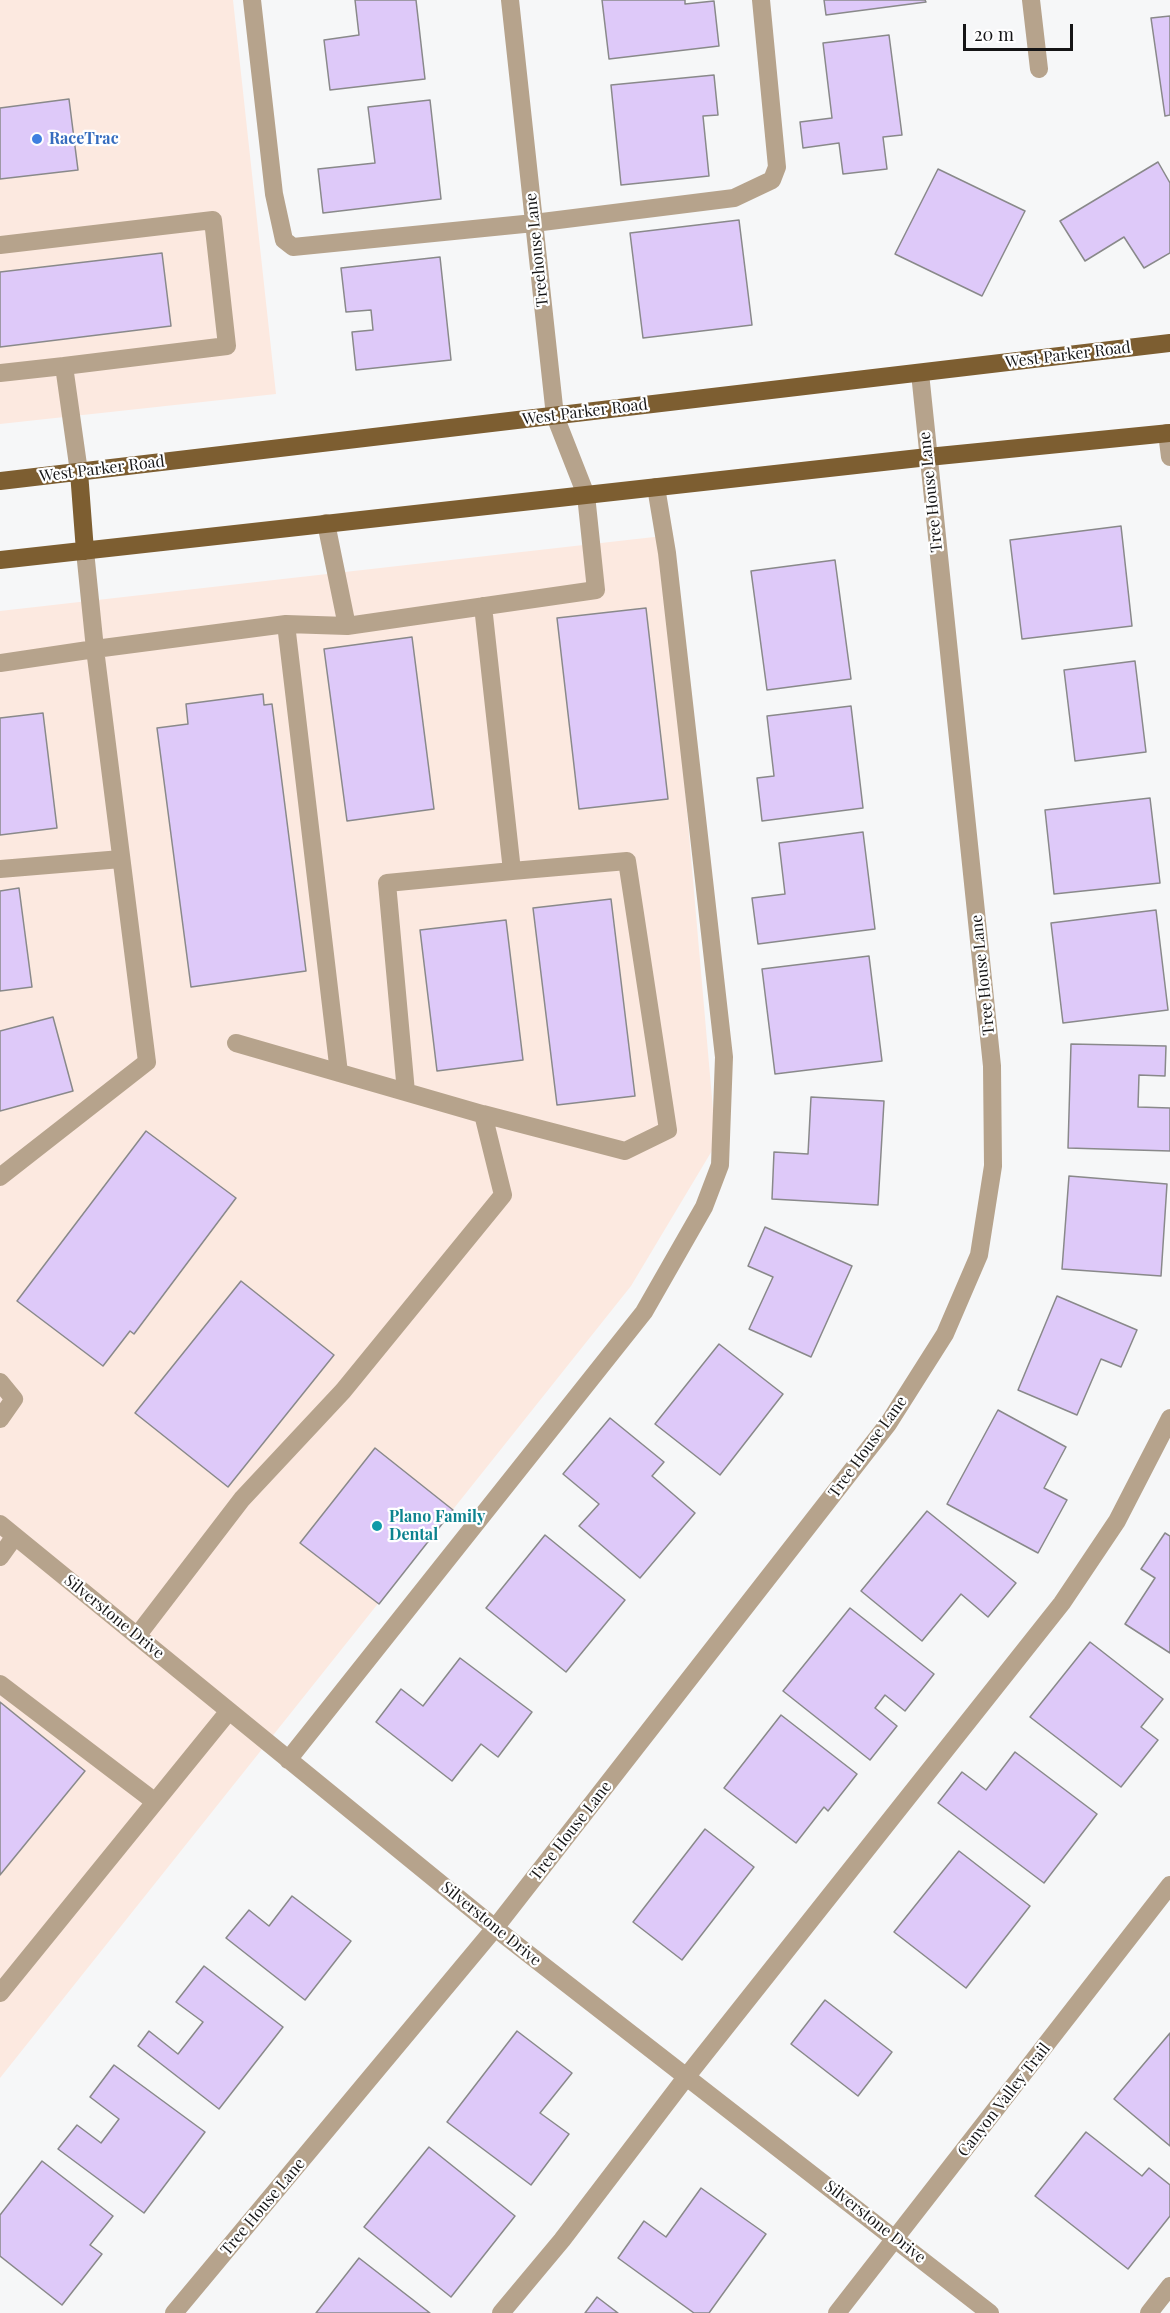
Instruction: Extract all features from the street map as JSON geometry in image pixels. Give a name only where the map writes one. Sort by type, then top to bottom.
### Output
[{"type":"main road","name":"West Parker Road","points":[[0,481],[1170,343]]},
{"type":"main road","points":[[0,560],[928,457],[1169,433]]},
{"type":"main road","points":[[79,472],[86,551]]},
{"type":"street","points":[[252,0],[274,194],[284,240],[293,246],[534,223],[734,198],[772,180],[777,167],[761,0]]},
{"type":"street","name":"Treehouse Lane","points":[[483,606],[596,590],[586,495],[555,416],[510,0]]},
{"type":"street","points":[[1031,0],[1039,69]]},
{"type":"street","points":[[0,245],[213,220],[227,346],[0,373]]},
{"type":"street","points":[[64,366],[79,472]]},
{"type":"street","name":"Tree House Lane","points":[[174,2313],[495,1928],[888,1424],[945,1334],[979,1255],[993,1166],[992,1066],[920,373]]},
{"type":"street","points":[[1169,433],[1170,457]]},
{"type":"street","points":[[288,1760],[644,1312],[704,1207],[720,1165],[724,1058],[667,554],[656,487]]},
{"type":"street","points":[[326,524],[347,626]]},
{"type":"street","points":[[0,1177],[147,1062],[95,649],[86,551]]},
{"type":"street","points":[[0,663],[286,624],[347,626],[483,606],[512,871]]},
{"type":"street","points":[[286,624],[339,1073]]},
{"type":"street","points":[[0,870],[121,859]]},
{"type":"street","points":[[236,1043],[492,1117],[625,1151],[668,1130],[627,861],[387,883],[406,1092]]},
{"type":"street","points":[[137,1636],[242,1499],[343,1391],[503,1194],[483,1114],[492,1117]]},
{"type":"street","points":[[0,1382],[14,1399],[0,1419]]},
{"type":"street","points":[[501,2313],[562,2240],[687,2076],[1062,1603],[1117,1521],[1170,1418]]},
{"type":"street","name":"Silverstone Drive","points":[[0,1524],[495,1928],[897,2238],[990,2313]]},
{"type":"street","points":[[0,1557],[15,1536]]},
{"type":"street","points":[[0,1684],[154,1801]]},
{"type":"street","points":[[0,1994],[154,1801],[230,1711]]},
{"type":"street","name":"Canyon Valley Trail","points":[[837,2313],[1170,1885]]},
{"type":"street","points":[[1149,2313],[1170,2286]]},
{"type":"shaded area","points":[[0,0],[233,0],[276,394],[0,424]]},
{"type":"shaded area","points":[[663,536],[716,1144],[631,1286],[0,2078],[0,611]]},
{"type":"building","points":[[355,0],[416,0],[425,79],[330,90],[324,40],[359,35]]},
{"type":"building","points":[[602,0],[685,0],[685,4],[714,1],[719,46],[609,59]]},
{"type":"building","points":[[824,0],[925,0],[926,2],[826,15]]},
{"type":"building","points":[[1170,16],[1170,115],[1165,116],[1151,18]]},
{"type":"building","points":[[889,35],[902,135],[883,137],[887,169],[843,174],[839,143],[803,148],[800,122],[832,118],[823,43]]},
{"type":"building","points":[[714,75],[718,115],[703,116],[709,176],[621,185],[611,85]]},
{"type":"building","name":"RaceTrac","points":[[69,99],[78,170],[0,179],[0,108]]},
{"type":"building","points":[[430,100],[441,199],[323,213],[318,169],[375,163],[368,107]]},
{"type":"building","points":[[1158,162],[1170,183],[1170,253],[1144,268],[1124,237],[1085,261],[1060,221]]},
{"type":"building","points":[[938,169],[1025,211],[982,296],[895,254]]},
{"type":"building","points":[[739,220],[752,325],[643,338],[630,233]]},
{"type":"building","points":[[162,253],[171,326],[0,347],[0,272]]},
{"type":"building","points":[[440,257],[451,360],[356,370],[352,332],[373,330],[371,310],[346,312],[341,268]]},
{"type":"building","points":[[1121,526],[1132,626],[1022,639],[1010,540]]},
{"type":"building","points":[[835,560],[851,679],[767,690],[751,571]]},
{"type":"building","points":[[646,608],[668,799],[579,809],[557,618]]},
{"type":"building","points":[[412,637],[434,809],[347,821],[324,649]]},
{"type":"building","points":[[1135,661],[1146,752],[1075,761],[1064,670]]},
{"type":"building","points":[[263,694],[264,705],[272,704],[306,971],[191,987],[157,728],[188,724],[186,704]]},
{"type":"building","points":[[851,706],[863,808],[762,821],[757,778],[774,776],[767,716]]},
{"type":"building","points":[[43,713],[57,828],[0,835],[0,718]]},
{"type":"building","points":[[1150,798],[1160,883],[1054,894],[1045,810]]},
{"type":"building","points":[[863,832],[875,929],[758,944],[752,898],[785,894],[779,843]]},
{"type":"building","points":[[19,888],[32,987],[0,991],[0,891]]},
{"type":"building","points":[[611,899],[635,1096],[557,1105],[533,908]]},
{"type":"building","points":[[1156,910],[1168,1010],[1063,1023],[1051,923]]},
{"type":"building","points":[[506,920],[523,1060],[437,1071],[420,930]]},
{"type":"building","points":[[869,956],[882,1061],[775,1074],[762,969]]},
{"type":"building","points":[[53,1017],[73,1091],[0,1111],[0,1031]]},
{"type":"building","points":[[1071,1044],[1166,1046],[1165,1076],[1139,1075],[1138,1107],[1170,1108],[1170,1151],[1068,1148]]},
{"type":"building","points":[[811,1097],[884,1101],[878,1205],[772,1199],[774,1152],[808,1154]]},
{"type":"building","points":[[146,1131],[236,1198],[134,1334],[130,1331],[103,1366],[17,1301]]},
{"type":"building","points":[[1069,1176],[1167,1184],[1161,1276],[1062,1269]]},
{"type":"building","points":[[765,1227],[852,1266],[811,1357],[749,1329],[773,1277],[748,1266]]},
{"type":"building","points":[[241,1281],[334,1355],[228,1487],[135,1413]]},
{"type":"building","points":[[1057,1296],[1137,1330],[1121,1367],[1101,1359],[1077,1415],[1018,1390]]},
{"type":"building","points":[[719,1344],[783,1394],[720,1475],[655,1424]]},
{"type":"building","points":[[998,1410],[1066,1447],[1044,1488],[1067,1500],[1038,1553],[947,1504]]},
{"type":"building","points":[[610,1418],[664,1462],[652,1476],[695,1513],[640,1578],[579,1526],[599,1504],[563,1474]]},
{"type":"building","name":"Plano Family Dental","points":[[375,1448],[453,1510],[379,1604],[300,1543]]},
{"type":"building","points":[[927,1511],[1016,1583],[988,1617],[961,1594],[922,1641],[861,1591]]},
{"type":"building","points":[[1165,1533],[1170,1536],[1170,1653],[1125,1624],[1155,1578],[1141,1569]]},
{"type":"building","points":[[545,1535],[625,1600],[566,1672],[486,1608]]},
{"type":"building","points":[[850,1608],[934,1674],[905,1711],[885,1695],[875,1708],[897,1726],[870,1760],[783,1691]]},
{"type":"building","points":[[1090,1642],[1163,1699],[1141,1727],[1158,1740],[1121,1787],[1030,1717]]},
{"type":"building","points":[[460,1658],[532,1712],[498,1757],[481,1744],[452,1781],[376,1722],[401,1689],[423,1706]]},
{"type":"building","points":[[0,1702],[85,1771],[0,1875]]},
{"type":"building","points":[[781,1715],[857,1774],[828,1811],[824,1807],[796,1843],[724,1788]]},
{"type":"building","points":[[1015,1752],[1097,1814],[1044,1883],[938,1803],[962,1772],[986,1790]]},
{"type":"building","points":[[705,1829],[754,1867],[682,1960],[633,1922]]},
{"type":"building","points":[[959,1851],[1030,1906],[966,1988],[894,1932]]},
{"type":"building","points":[[292,1896],[351,1941],[305,2000],[226,1938],[249,1910],[269,1926]]},
{"type":"building","points":[[204,1966],[283,2027],[219,2109],[138,2046],[149,2031],[178,2054],[203,2022],[176,2002]]},
{"type":"building","points":[[825,2000],[892,2052],[858,2096],[791,2044]]},
{"type":"building","points":[[517,2031],[572,2073],[540,2113],[569,2134],[531,2185],[447,2122]]},
{"type":"building","points":[[1170,2033],[1170,2146],[1114,2099]]},
{"type":"building","points":[[114,2065],[205,2132],[144,2213],[58,2149],[77,2125],[101,2143],[119,2119],[90,2097]]},
{"type":"building","points":[[1086,2132],[1142,2176],[1149,2168],[1170,2185],[1170,2216],[1128,2269],[1035,2196]]},
{"type":"building","points":[[429,2147],[515,2216],[451,2297],[364,2227]]},
{"type":"building","points":[[42,2161],[113,2216],[90,2245],[102,2254],[62,2305],[0,2256],[0,2215]]},
{"type":"building","points":[[701,2188],[766,2234],[709,2313],[694,2313],[618,2258],[644,2221],[666,2237]]},
{"type":"building","points":[[359,2258],[430,2313],[316,2313]]},
{"type":"building","points":[[597,2297],[618,2313],[585,2313]]},
{"type":"place","name":"RaceTrac","points":[[37,139]]},
{"type":"place","name":"Plano Family Dental","points":[[377,1526]]}]
